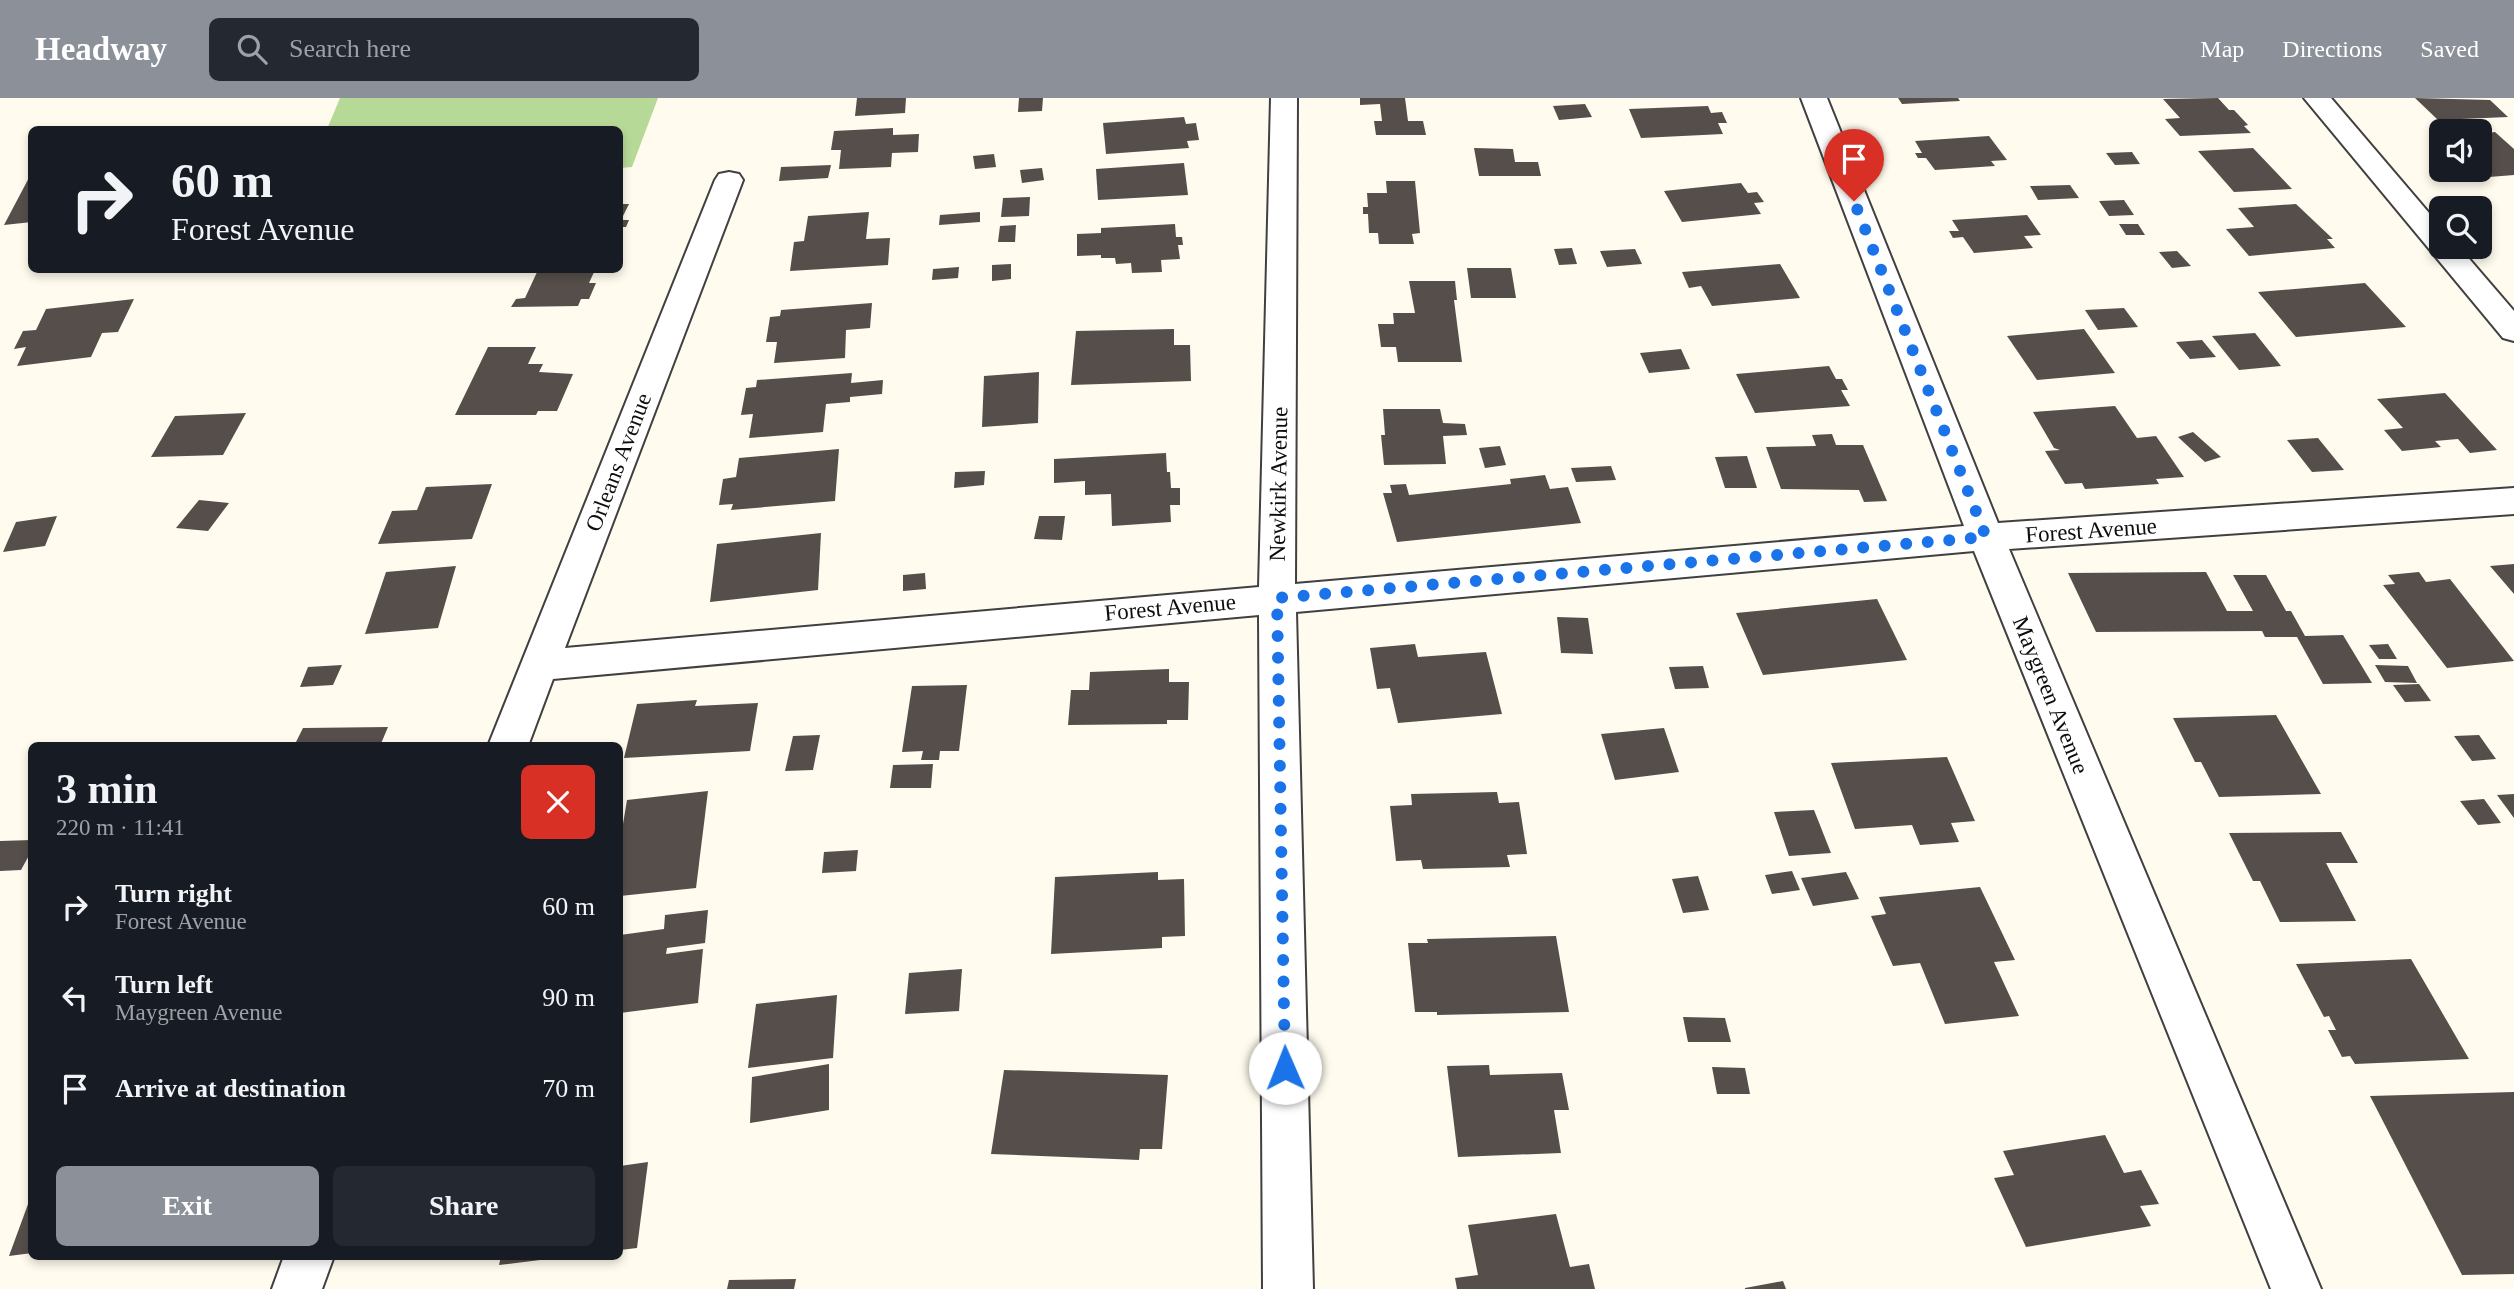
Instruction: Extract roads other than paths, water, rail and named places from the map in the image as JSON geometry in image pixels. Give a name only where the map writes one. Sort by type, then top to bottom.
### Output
[{"type":"street","name":"Newkirk Avenue","points":[[1284,98],[1277,598],[1288,1289]]},
{"type":"street","name":"Maygreen Avenue","points":[[1814,98],[1986,537],[2296,1289]]},
{"type":"street","points":[[2317,98],[2429,231]]},
{"type":"street","name":"Orleans Avenue","points":[[510,742],[729,180]]},
{"type":"street","points":[[2453,259],[2514,331]]},
{"type":"street","name":"Forest Avenue","points":[[539,665],[1986,537],[2514,501]]},
{"type":"street","points":[[297,1289],[308,1260]]}]
